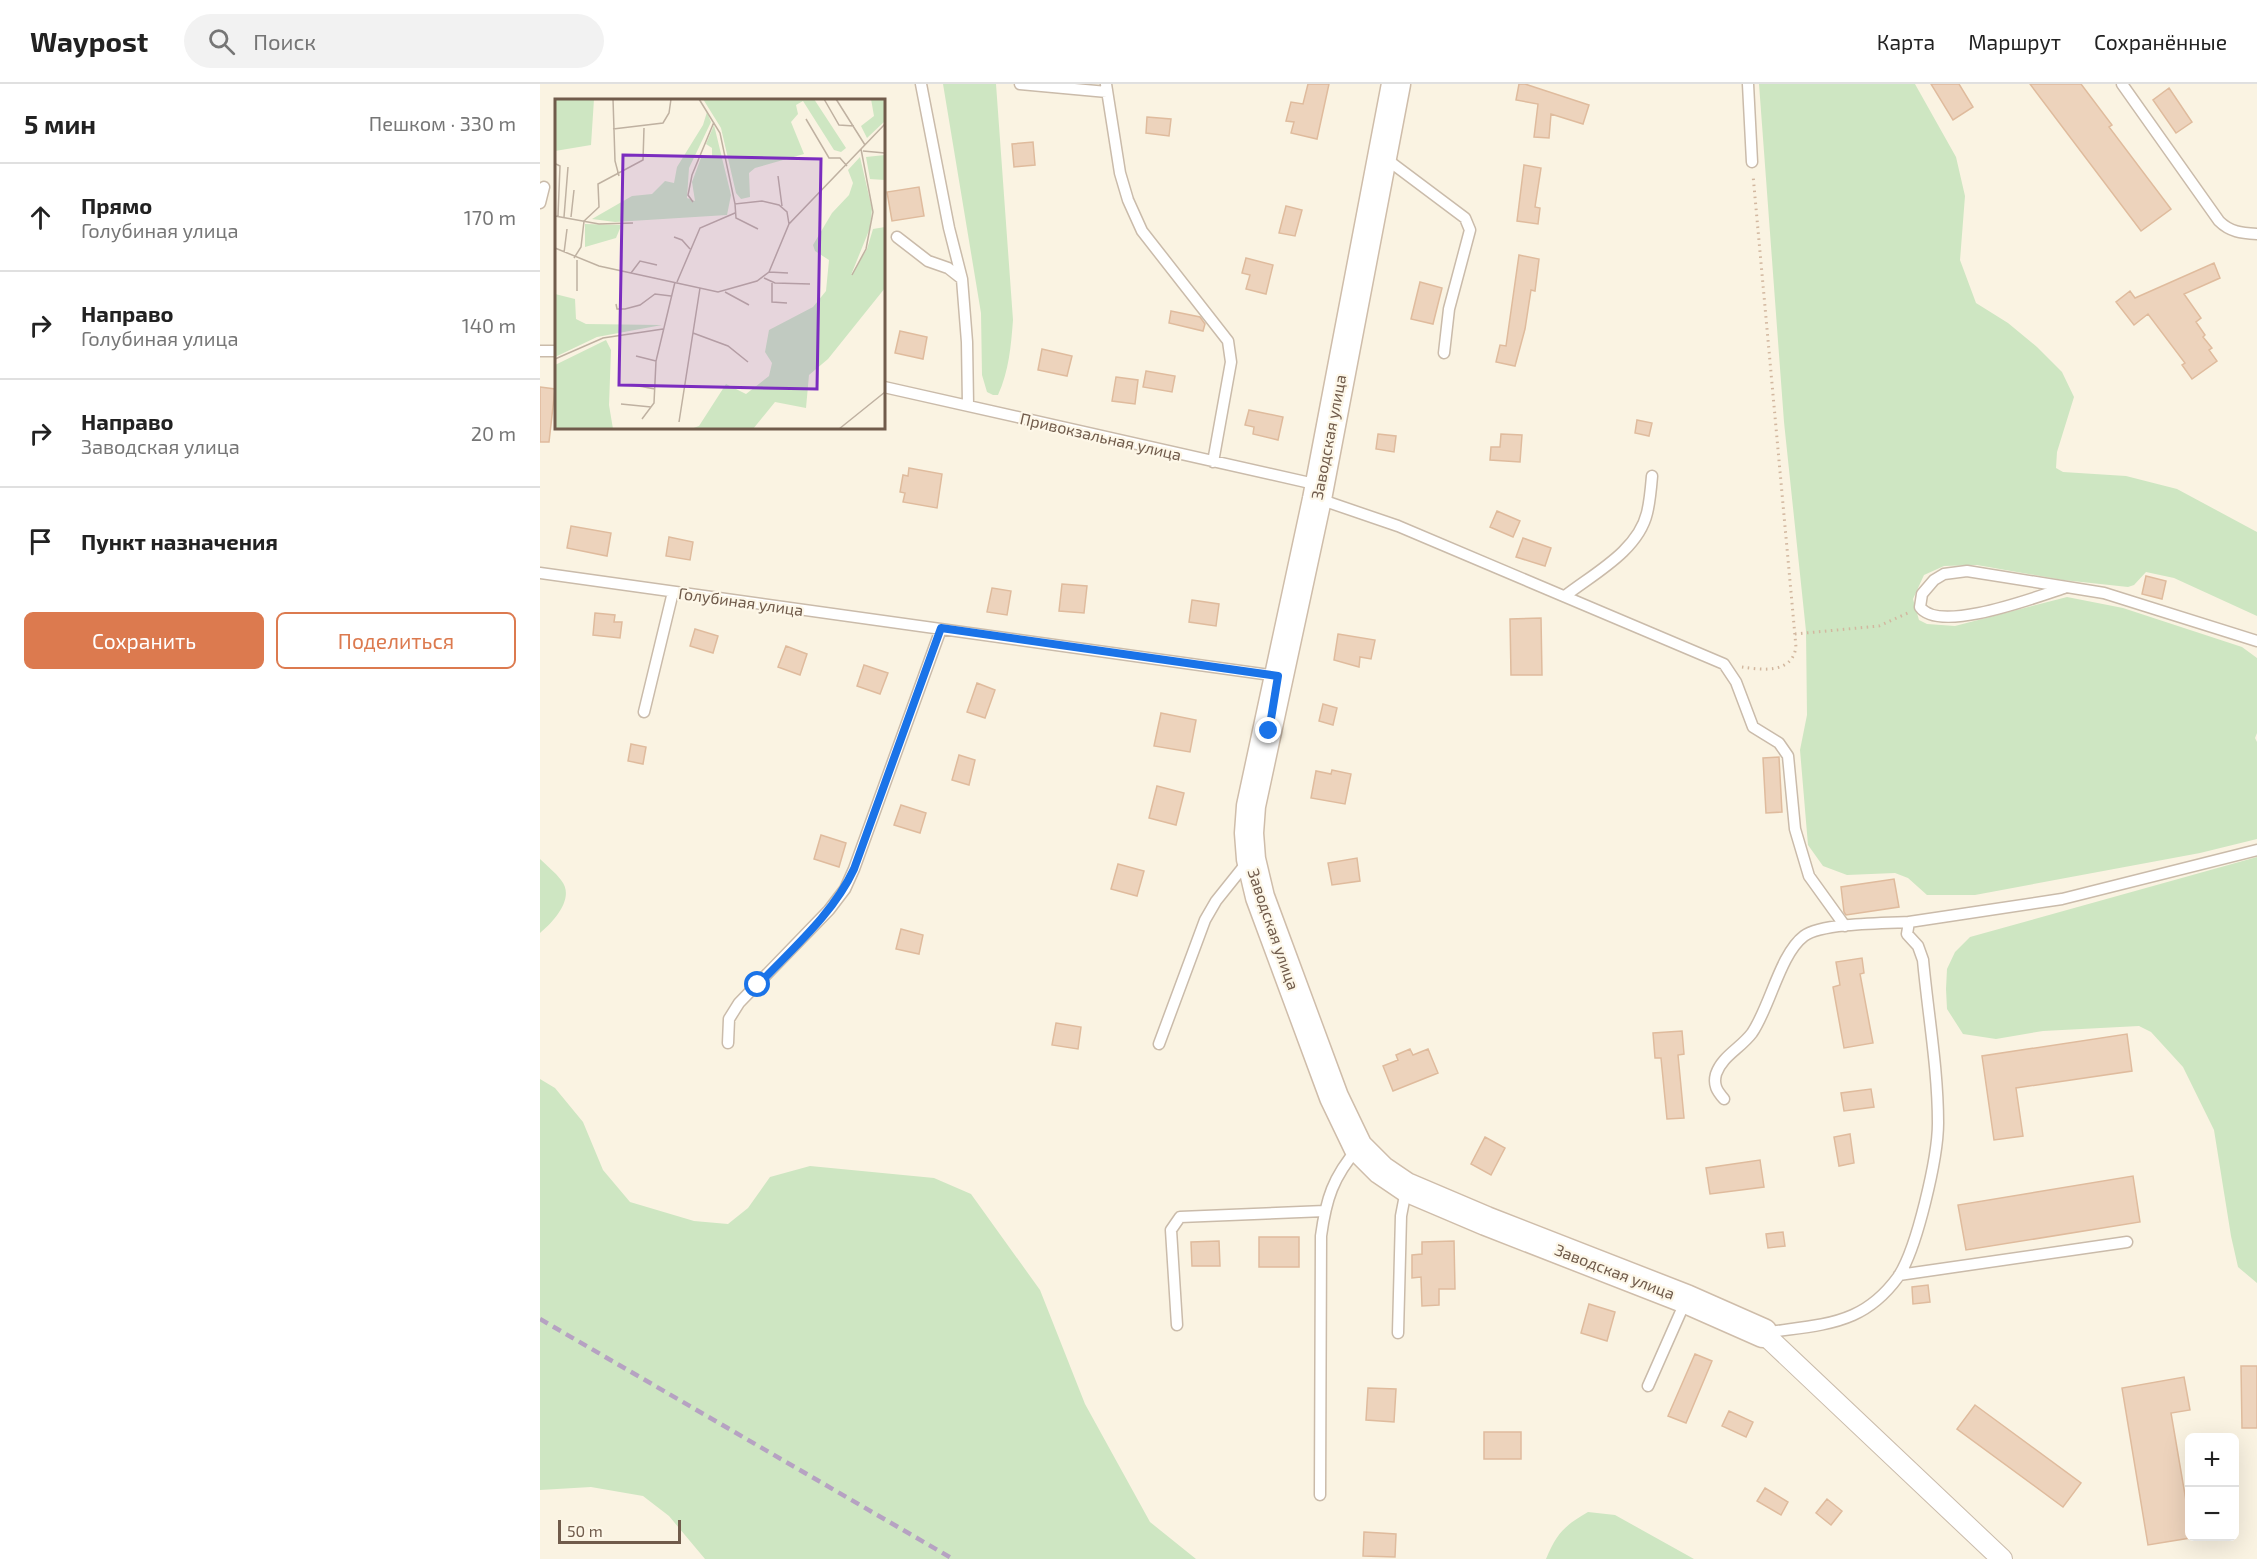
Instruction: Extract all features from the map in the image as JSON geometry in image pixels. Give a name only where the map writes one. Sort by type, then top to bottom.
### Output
[{"type":"street","name":"Заводская улица","points":[[1396,84],[1318,492],[1278,676],[1269,731],[1251,806],[1249,833],[1251,859],[1260,897],[1334,1097],[1358,1148],[1381,1170],[1406,1187],[1486,1221],[1686,1299],[1763,1333]]},
{"type":"street","points":[[1763,1333],[2002,1559]]},
{"type":"lane","points":[[921,84],[949,228],[962,279],[967,342],[968,405]]},
{"type":"lane","points":[[1020,84],[1107,88],[1120,173],[1128,200],[1142,231],[1228,341],[1232,362],[1213,462]]},
{"type":"lane","points":[[1748,84],[1752,162]]},
{"type":"lane","points":[[2122,84],[2226,228],[2235,232],[2257,234]]},
{"type":"lane","points":[[1383,156],[1465,218],[1469,224],[1470,230],[1449,309],[1444,353]]},
{"type":"lane","points":[[540,203],[544,187]]},
{"type":"lane","points":[[897,237],[928,261],[948,268],[962,279]]},
{"type":"lane","name":"Привокзальная улица","points":[[885,387],[1213,462],[1318,492],[1724,664]]},
{"type":"lane","points":[[1564,596],[1625,551],[1636,536],[1647,513],[1652,476]]},
{"type":"lane","points":[[2064,588],[1969,615],[1935,617],[1926,615],[1920,608],[1922,594],[1927,586],[1938,577],[1957,571],[1987,573],[2118,596],[2257,641]]},
{"type":"lane","name":"Голубиная улица","points":[[540,573],[1278,676]]},
{"type":"lane","points":[[645,712],[673,592]]},
{"type":"lane","points":[[728,1043],[729,1019],[740,1003],[829,910],[845,889],[941,628]]},
{"type":"lane","points":[[1724,664],[1736,682],[1753,728],[1779,743],[1788,756],[1796,829],[1809,876],[1845,926]]},
{"type":"lane","points":[[1724,1099],[1715,1089],[1715,1078],[1720,1065],[1752,1033],[1793,948],[1806,935],[1845,926],[1909,922],[2062,899],[2257,850]]},
{"type":"lane","points":[[1159,1044],[1192,949],[1205,920],[1216,902],[1251,859]]},
{"type":"lane","points":[[1763,1333],[1828,1323],[1854,1314],[1885,1293],[1899,1275],[1909,1255],[1937,1150],[1938,1124],[1937,1089],[1923,960],[1918,946],[1907,934],[1909,922]]},
{"type":"lane","points":[[1320,1495],[1321,1236],[1325,1211],[1341,1168],[1358,1148]]},
{"type":"lane","points":[[1398,1333],[1401,1216],[1406,1187]]},
{"type":"lane","points":[[1177,1325],[1171,1230],[1180,1217],[1325,1211]]},
{"type":"lane","points":[[1899,1275],[2127,1242]]},
{"type":"lane","points":[[1648,1386],[1686,1299]]},
{"type":"path","points":[[1724,664],[1764,670],[1780,668],[1793,657],[1796,647],[1752,162]]},
{"type":"path","points":[[1795,634],[1879,626],[1920,608]]},
{"type":"green space","points":[[943,84],[996,84],[1013,320],[1007,368],[998,395],[987,392],[982,375],[981,313]]},
{"type":"green space","points":[[1759,84],[1915,84],[1956,157],[1965,196],[1960,260],[1976,303],[2008,323],[2037,347],[2062,372],[2074,397],[2057,452],[2056,468],[2063,472],[2126,476],[2177,489],[2257,532],[2257,616],[2174,578],[2146,572],[2134,585],[2128,587],[2063,580],[1977,565],[1944,566],[1924,575],[1913,599],[1919,620],[1927,624],[1955,626],[2067,597],[2123,608],[2242,647],[2257,658],[2257,733],[2255,738],[2257,742],[2257,839],[2200,853],[1975,895],[1927,895],[1908,878],[1895,873],[1847,875],[1823,866],[1808,845],[1800,750],[1807,715],[1806,631],[1784,422]]},
{"type":"green space","points":[[2257,857],[2257,1283],[2238,1267],[2214,1130],[2183,1067],[2151,1032],[2139,1026],[2043,1031],[1996,1039],[1963,1034],[1947,1009],[1946,989],[1947,969],[1955,952],[1970,937]]},
{"type":"green space","points":[[540,859],[561,880],[566,894],[561,909],[540,933]]},
{"type":"green space","points":[[540,1079],[555,1088],[583,1122],[603,1170],[630,1202],[694,1221],[728,1224],[748,1208],[770,1177],[810,1166],[934,1178],[971,1194],[1040,1290],[1085,1404],[1150,1522],[1196,1559],[705,1559],[669,1516],[643,1496],[591,1487],[540,1490]]},
{"type":"green space","points":[[1588,1512],[1615,1515],[1694,1559],[1546,1559],[1562,1531]]},
{"type":"building","points":[[1308,84],[1329,84],[1317,139],[1291,133],[1294,122],[1286,121],[1291,102],[1303,104]]},
{"type":"building","points":[[1519,84],[1589,105],[1583,124],[1551,114],[1549,138],[1534,137],[1538,104],[1516,100]]},
{"type":"building","points":[[1931,84],[1959,84],[1973,107],[1953,120]]},
{"type":"building","points":[[2030,84],[2081,84],[2112,125],[2109,127],[2171,209],[2141,231]]},
{"type":"building","points":[[2169,88],[2192,122],[2176,133],[2153,100]]},
{"type":"building","points":[[1147,117],[1171,119],[1169,136],[1146,133]]},
{"type":"building","points":[[1033,142],[1035,165],[1014,167],[1012,144]]},
{"type":"building","points":[[1524,165],[1541,168],[1535,207],[1540,208],[1538,224],[1517,221]]},
{"type":"building","points":[[919,187],[924,216],[892,221],[887,192]]},
{"type":"building","points":[[1286,206],[1302,210],[1295,236],[1279,233]]},
{"type":"building","points":[[1519,255],[1539,259],[1535,291],[1531,290],[1525,329],[1515,366],[1496,362],[1500,345],[1506,346]]},
{"type":"building","points":[[1246,258],[1273,265],[1266,294],[1246,289],[1250,275],[1242,273]]},
{"type":"building","points":[[2214,263],[2220,278],[2184,294],[2201,318],[2196,322],[2205,335],[2203,337],[2212,348],[2209,350],[2217,361],[2192,379],[2182,365],[2185,363],[2148,314],[2134,325],[2116,302],[2130,291],[2135,298]]},
{"type":"building","points":[[1420,282],[1442,288],[1433,324],[1411,319]]},
{"type":"building","points":[[1171,311],[1200,317],[1205,324],[1203,331],[1169,323]]},
{"type":"building","points":[[900,331],[927,337],[923,359],[895,353]]},
{"type":"building","points":[[1042,349],[1072,356],[1067,376],[1038,370]]},
{"type":"building","points":[[1146,371],[1175,376],[1172,392],[1143,387]]},
{"type":"building","points":[[1116,377],[1138,380],[1135,404],[1112,401]]},
{"type":"building","points":[[540,387],[555,389],[549,442],[540,442]]},
{"type":"building","points":[[1249,410],[1283,417],[1278,440],[1253,434],[1254,427],[1245,425]]},
{"type":"building","points":[[1637,420],[1652,423],[1649,436],[1635,433]]},
{"type":"building","points":[[1378,434],[1396,436],[1394,452],[1376,449]]},
{"type":"building","points":[[1501,434],[1522,435],[1520,462],[1490,460],[1491,447],[1500,447]]},
{"type":"building","points":[[909,468],[942,474],[937,508],[903,502],[905,493],[900,492],[903,475],[908,476]]},
{"type":"building","points":[[1497,511],[1520,521],[1513,537],[1490,527]]},
{"type":"building","points":[[571,526],[611,533],[607,556],[567,548]]},
{"type":"building","points":[[669,537],[693,542],[690,560],[666,556]]},
{"type":"building","points":[[1523,538],[1551,548],[1545,566],[1516,557]]},
{"type":"building","points":[[2146,576],[2166,581],[2162,599],[2142,594]]},
{"type":"building","points":[[1062,584],[1087,586],[1084,613],[1059,611]]},
{"type":"building","points":[[992,588],[1011,591],[1007,615],[987,612]]},
{"type":"building","points":[[1192,600],[1219,604],[1216,626],[1189,622]]},
{"type":"building","points":[[595,613],[615,615],[614,622],[622,622],[620,638],[593,635]]},
{"type":"building","points":[[1541,618],[1542,675],[1511,675],[1510,619]]},
{"type":"building","points":[[695,629],[718,636],[713,653],[690,646]]},
{"type":"building","points":[[1338,634],[1375,640],[1371,659],[1360,657],[1359,667],[1334,660]]},
{"type":"building","points":[[786,646],[807,654],[800,675],[778,667]]},
{"type":"building","points":[[864,665],[888,673],[880,694],[857,686]]},
{"type":"building","points":[[977,683],[995,690],[985,718],[967,712]]},
{"type":"building","points":[[1323,704],[1337,708],[1333,725],[1319,721]]},
{"type":"building","points":[[1161,713],[1196,720],[1190,752],[1154,746]]},
{"type":"building","points":[[631,744],[646,747],[643,764],[628,761]]},
{"type":"building","points":[[959,755],[975,760],[969,785],[952,780]]},
{"type":"building","points":[[1779,757],[1782,812],[1766,813],[1763,758]]},
{"type":"building","points":[[1332,770],[1351,774],[1345,804],[1311,798],[1316,771],[1331,774]]},
{"type":"building","points":[[1157,786],[1184,793],[1176,825],[1149,818]]},
{"type":"building","points":[[901,805],[926,813],[920,833],[894,825]]},
{"type":"building","points":[[821,835],[846,843],[839,867],[814,859]]},
{"type":"building","points":[[1357,858],[1360,881],[1332,885],[1328,863]]},
{"type":"building","points":[[1118,864],[1144,871],[1137,896],[1111,889]]},
{"type":"building","points":[[1894,879],[1899,907],[1846,915],[1841,887]]},
{"type":"building","points":[[901,929],[923,935],[919,954],[896,949]]},
{"type":"building","points":[[1862,958],[1864,973],[1860,974],[1873,1043],[1844,1048],[1833,987],[1840,985],[1836,962]]},
{"type":"building","points":[[1056,1023],[1081,1027],[1078,1049],[1052,1045]]},
{"type":"building","points":[[1682,1031],[1684,1054],[1678,1055],[1684,1118],[1667,1119],[1661,1058],[1655,1058],[1653,1033]]},
{"type":"building","points":[[2127,1034],[2132,1071],[2016,1088],[2023,1136],[1994,1140],[1982,1056]]},
{"type":"building","points":[[1410,1049],[1413,1055],[1428,1049],[1438,1073],[1393,1091],[1383,1066],[1398,1060],[1396,1055]]},
{"type":"building","points":[[1871,1089],[1874,1107],[1844,1111],[1841,1093]]},
{"type":"building","points":[[1850,1134],[1854,1163],[1839,1166],[1834,1137]]},
{"type":"building","points":[[1485,1137],[1505,1148],[1491,1175],[1471,1164]]},
{"type":"building","points":[[1760,1160],[1764,1187],[1710,1194],[1706,1168]]},
{"type":"building","points":[[2133,1176],[2140,1222],[1966,1250],[1958,1205]]},
{"type":"building","points":[[1783,1232],[1785,1246],[1768,1248],[1766,1234]]},
{"type":"building","points":[[1259,1237],[1299,1237],[1299,1267],[1259,1267]]},
{"type":"building","points":[[1219,1241],[1220,1266],[1192,1266],[1191,1242]]},
{"type":"building","points":[[1454,1241],[1455,1289],[1439,1289],[1439,1305],[1422,1306],[1421,1277],[1412,1278],[1412,1255],[1422,1254],[1422,1242]]},
{"type":"building","points":[[1928,1285],[1930,1302],[1913,1304],[1912,1287]]},
{"type":"building","points":[[1589,1304],[1615,1312],[1607,1341],[1581,1333]]},
{"type":"building","points":[[1695,1354],[1712,1361],[1686,1423],[1668,1416]]},
{"type":"building","points":[[2241,1366],[2257,1366],[2257,1428],[2242,1428]]},
{"type":"building","points":[[2184,1377],[2190,1410],[2171,1413],[2185,1495],[2185,1539],[2148,1545],[2122,1388]]},
{"type":"building","points":[[1368,1388],[1396,1389],[1394,1422],[1366,1420]]},
{"type":"building","points":[[1975,1405],[2081,1483],[2063,1507],[1957,1429]]},
{"type":"building","points":[[1729,1411],[1753,1422],[1746,1437],[1722,1426]]},
{"type":"building","points":[[1484,1432],[1521,1432],[1521,1459],[1484,1459]]},
{"type":"building","points":[[1765,1488],[1788,1502],[1781,1515],[1757,1501]]},
{"type":"building","points":[[1827,1499],[1842,1511],[1831,1525],[1816,1513]]},
{"type":"building","points":[[1364,1532],[1396,1534],[1395,1557],[1363,1556]]},
{"type":"railway","points":[[540,1319],[953,1559]]},
{"type":"route","points":[[758,985],[829,910],[845,889],[941,628],[1278,676],[1269,731]]}]
